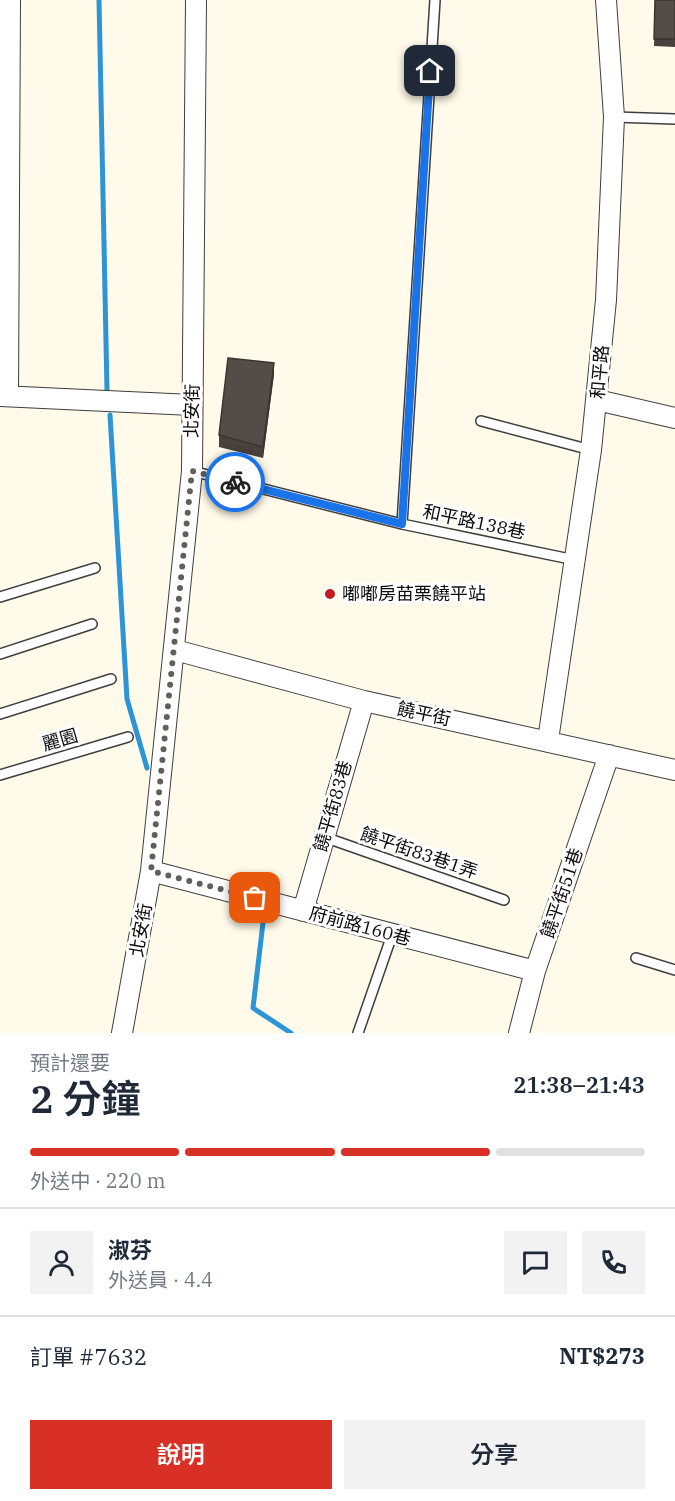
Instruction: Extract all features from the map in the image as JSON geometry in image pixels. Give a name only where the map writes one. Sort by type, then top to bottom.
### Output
[{"type":"street","points":[[10,0],[4,396],[192,405]]},
{"type":"street","name":"北安街","points":[[122,1033],[151,871],[192,471],[196,0]]},
{"type":"street","name":"和平路","points":[[548,740],[591,450],[606,300],[614,117],[606,0]]},
{"type":"street","points":[[597,400],[675,418]]},
{"type":"street","name":"饒平街","points":[[175,650],[363,700],[675,770]]},
{"type":"street","name":"饒平街83巷","points":[[303,911],[363,700]]},
{"type":"street","name":"饒平街51巷","points":[[519,1033],[536,971],[609,755]]},
{"type":"street","name":"府前路160巷","points":[[151,871],[536,971]]},
{"type":"lane","points":[[402,524],[435,0]]},
{"type":"lane","points":[[614,117],[675,118]]},
{"type":"lane","points":[[481,421],[591,450]]},
{"type":"lane","name":"和平路138巷","points":[[192,471],[402,524],[575,561]]},
{"type":"lane","points":[[0,597],[95,568]]},
{"type":"lane","points":[[0,654],[93,624]]},
{"type":"lane","points":[[0,714],[111,679]]},
{"type":"lane","name":"麗園","points":[[0,775],[128,737]]},
{"type":"lane","name":"饒平街83巷1弄","points":[[324,837],[504,900]]},
{"type":"lane","points":[[358,1033],[392,935]]},
{"type":"lane","points":[[636,958],[675,970]]},
{"type":"building","points":[[655,0],[675,0],[675,39],[654,39]]},
{"type":"building","points":[[228,358],[274,363],[263,447],[219,435]]},
{"type":"waterway","points":[[99,0],[107,390]]},
{"type":"waterway","points":[[110,415],[127,699],[147,768]]},
{"type":"waterway","points":[[264,914],[253,1008],[291,1033]]},
{"type":"way so far","points":[[235,482],[192,471],[151,871],[255,898]]},
{"type":"place","name":"嘟嘟房苗栗饒平站","points":[[330,594]]},
{"type":"route","points":[[235,482],[402,524],[430,71]]}]
